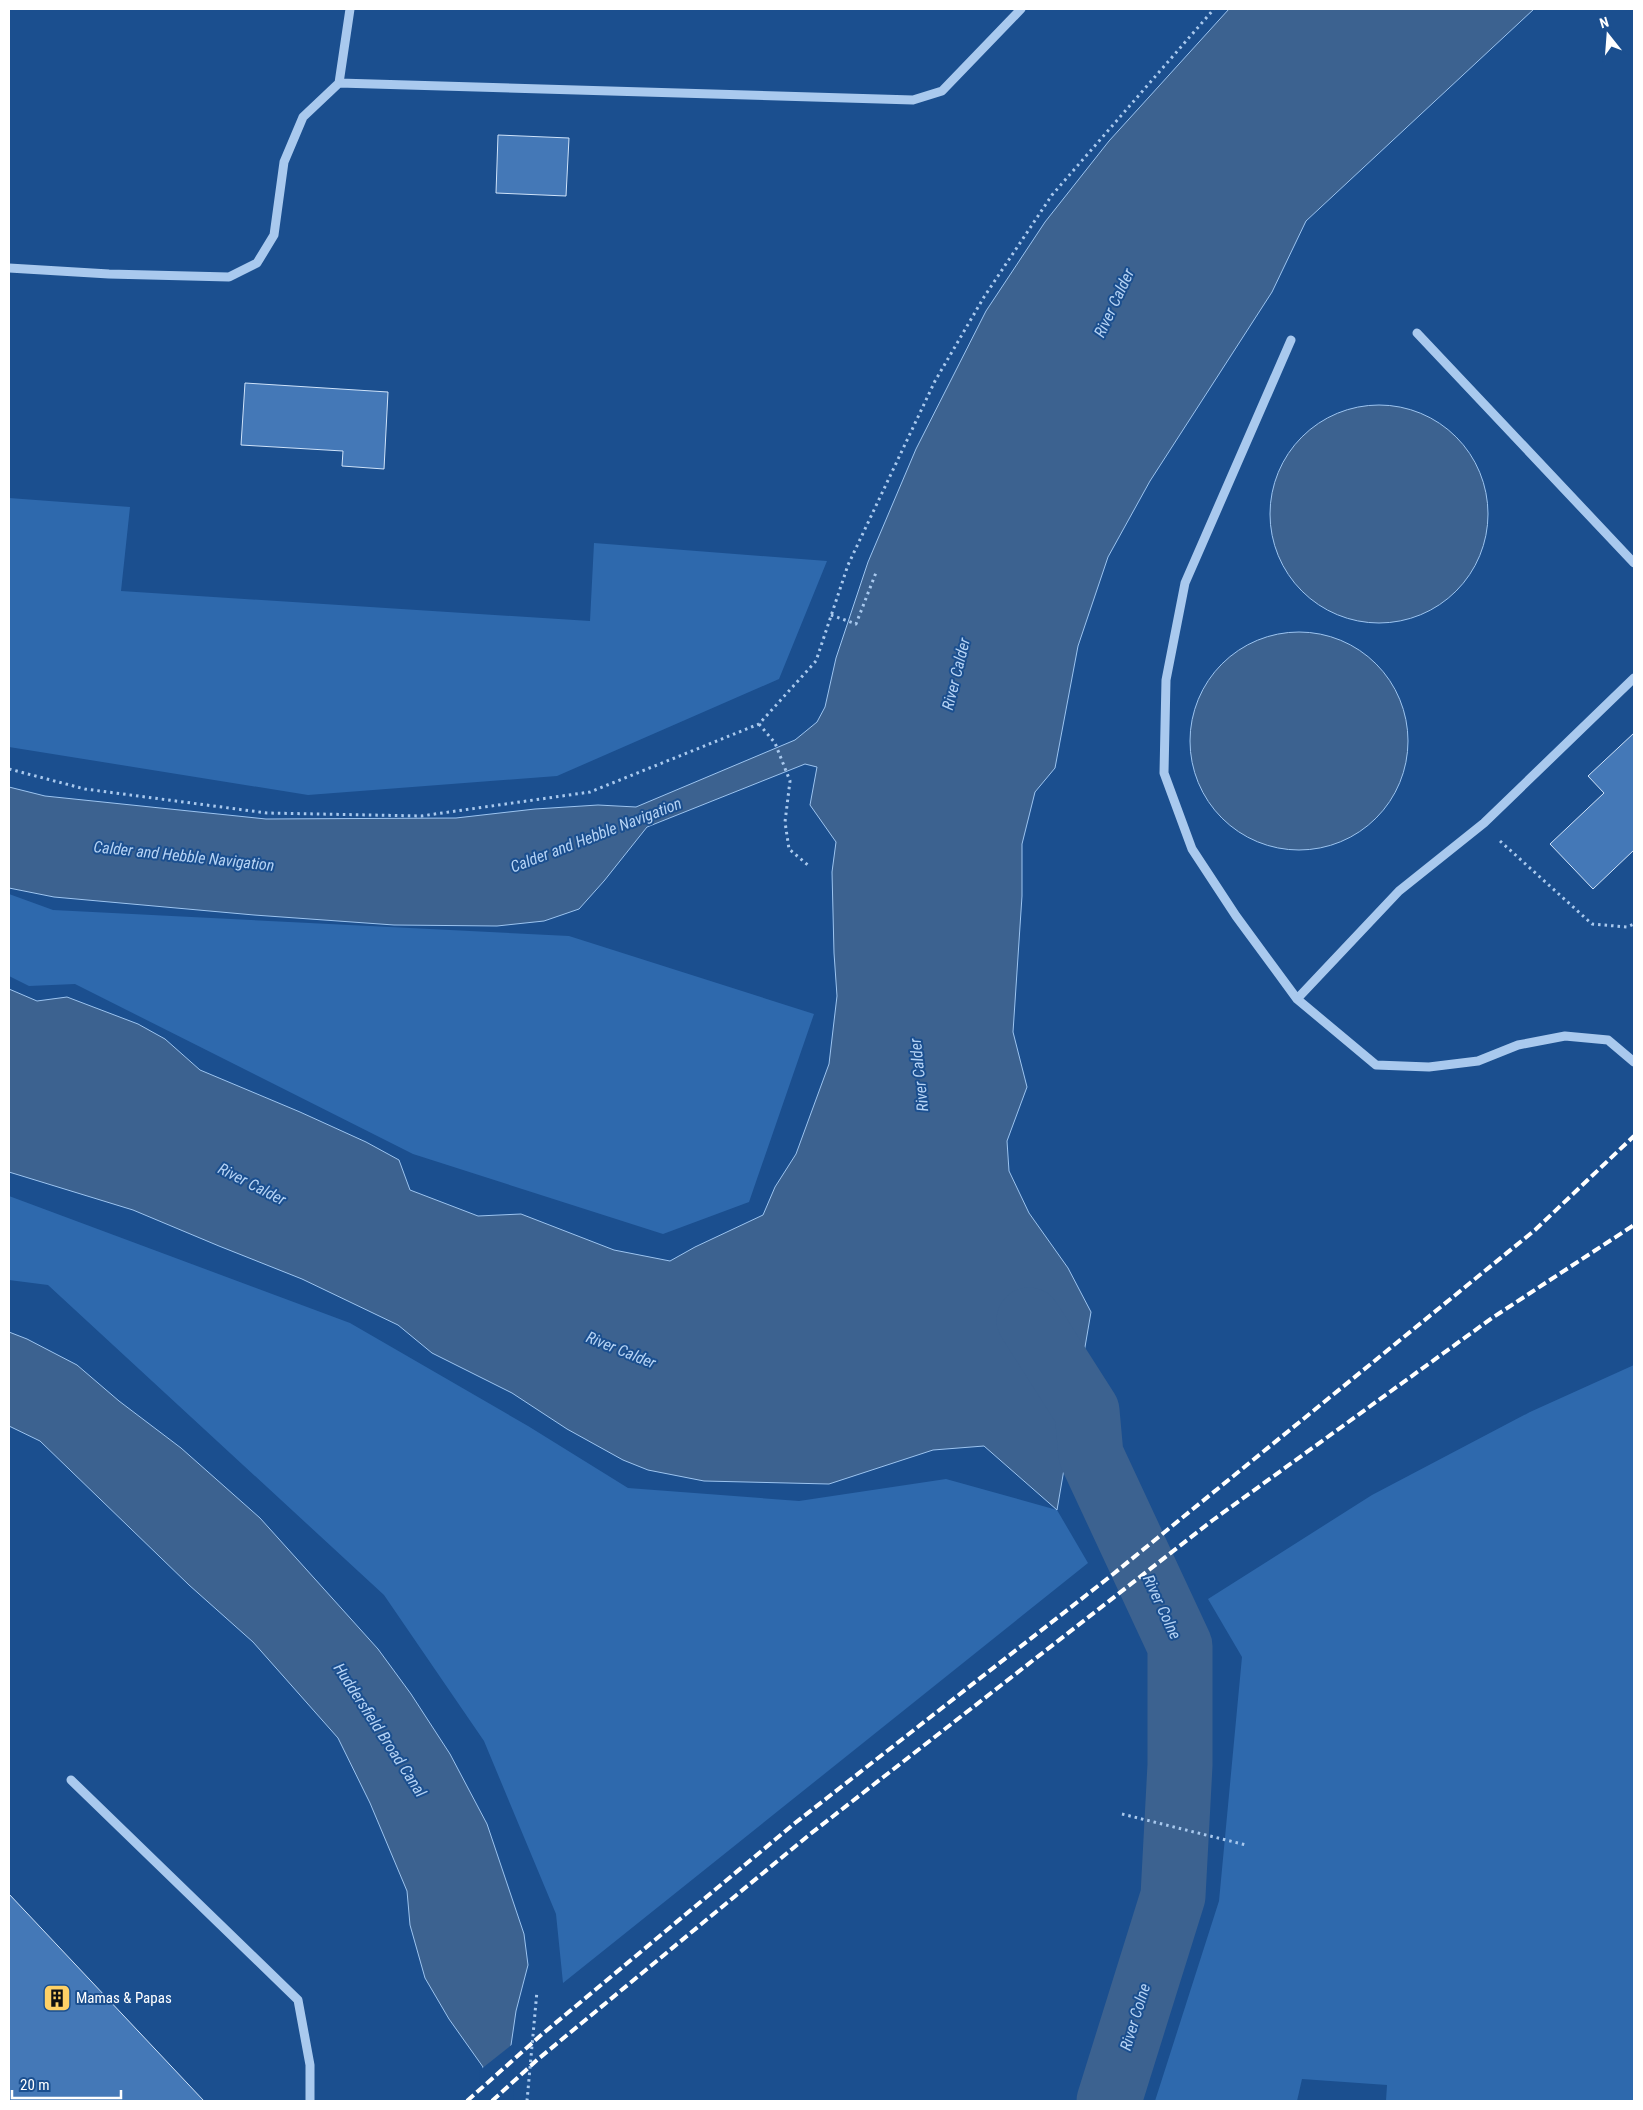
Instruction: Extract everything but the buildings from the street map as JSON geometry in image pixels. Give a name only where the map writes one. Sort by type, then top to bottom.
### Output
[{"type":"lane","points":[[9,268],[109,274],[229,277],[257,263],[274,236],[284,162],[303,117],[339,83],[350,9]]},
{"type":"lane","points":[[339,83],[912,100],[942,91],[1021,9]]},
{"type":"lane","points":[[1417,333],[1634,562]]},
{"type":"lane","points":[[1291,340],[1185,583],[1166,680],[1164,773],[1192,849],[1236,916],[1297,999],[1376,1064],[1430,1067],[1478,1062],[1518,1045],[1564,1036],[1608,1040],[1634,1062]]},
{"type":"lane","points":[[1297,999],[1399,891],[1484,823],[1634,678]]},
{"type":"lane","points":[[71,1780],[298,2000],[310,2065],[310,2101]]},
{"type":"path","points":[[9,769],[85,788],[267,814],[421,816],[590,792],[758,724],[816,661],[848,565],[935,381],[984,297],[1052,195],[1214,9]]},
{"type":"path","points":[[832,615],[856,624],[877,570]]},
{"type":"path","points":[[758,724],[775,743],[790,781],[785,822],[789,849],[809,866]]},
{"type":"path","points":[[1484,823],[1506,847],[1592,924],[1628,927],[1634,924]]},
{"type":"path","points":[[1122,1814],[1246,1845]]},
{"type":"path","points":[[527,2101],[537,1991]]},
{"type":"shaded area","points":[[9,498],[130,507],[121,591],[590,621],[594,543],[827,561],[779,679],[557,776],[308,795],[9,747]]},
{"type":"shaded area","points":[[9,894],[53,910],[569,936],[814,1014],[749,1202],[663,1234],[413,1154],[75,984],[29,986],[9,976]]},
{"type":"shaded area","points":[[9,1196],[350,1323],[528,1426],[628,1488],[799,1501],[946,1479],[1057,1510],[1088,1563],[563,1983],[556,1914],[484,1741],[384,1595],[48,1285],[9,1280]]},
{"type":"shaded area","points":[[1634,1365],[1634,2101],[1386,2101],[1387,2085],[1302,2079],[1297,2101],[1155,2101],[1219,1901],[1242,1657],[1208,1599],[1372,1495],[1530,1412]]},
{"type":"water","points":[[1229,9],[1534,9],[1306,221],[1272,292],[1150,481],[1108,557],[1078,646],[1055,768],[1035,792],[1022,844],[1022,896],[1013,1032],[1027,1087],[1007,1141],[1009,1171],[1029,1213],[1068,1268],[1091,1312],[1057,1510],[984,1446],[933,1450],[829,1484],[704,1481],[648,1470],[623,1460],[567,1429],[512,1393],[432,1353],[398,1325],[302,1279],[133,1210],[9,1172],[9,989],[37,1001],[67,997],[138,1024],[165,1039],[200,1070],[300,1112],[366,1142],[399,1160],[410,1190],[478,1216],[521,1214],[614,1250],[670,1261],[763,1215],[775,1187],[796,1154],[829,1064],[837,996],[832,872],[836,842],[810,805],[817,767],[805,764],[647,827],[579,909],[544,921],[497,926],[394,925],[254,915],[54,897],[9,888],[9,787],[45,796],[266,819],[456,818],[535,809],[598,805],[636,807],[795,740],[817,722],[825,707],[836,658],[868,562],[916,449],[986,311],[1045,222],[1109,141]]},
{"type":"water","points":[[1390,405],[1421,413],[1440,423],[1456,437],[1470,453],[1480,472],[1488,503],[1488,525],[1480,556],[1470,575],[1456,591],[1440,605],[1421,615],[1390,623],[1368,623],[1337,615],[1318,605],[1288,575],[1278,556],[1272,535],[1270,503],[1278,472],[1288,453],[1318,423],[1337,413],[1358,407]]},
{"type":"water","points":[[1310,632],[1341,640],[1360,650],[1376,664],[1390,680],[1400,699],[1408,730],[1408,752],[1400,783],[1390,802],[1376,818],[1360,832],[1341,842],[1310,850],[1288,850],[1257,842],[1238,832],[1208,802],[1198,783],[1192,762],[1190,730],[1198,699],[1208,680],[1238,650],[1257,640],[1278,634]]},
{"type":"water","name":"Huddersfield Broad Canal","points":[[9,1332],[27,1339],[77,1365],[119,1401],[181,1448],[260,1518],[378,1649],[411,1694],[450,1754],[487,1824],[524,1934],[528,1965],[516,2011],[510,2052],[481,2101],[483,2067],[449,2019],[425,1978],[410,1925],[407,1891],[370,1803],[338,1738],[253,1642],[189,1585],[40,1441],[9,1426]]},
{"type":"pier","points":[[514,2043],[513,2101],[479,2101],[480,2070]]},
{"type":"waterway","name":"River Colne","points":[[1029,1320],[1087,1411],[1091,1455],[1180,1646],[1180,1765],[1173,1896],[1109,2101]]},
{"type":"railway","points":[[467,2101],[540,2036],[795,1823],[1112,1575],[1535,1230],[1634,1136]]},
{"type":"railway","points":[[492,2101],[537,2060],[809,1835],[1213,1520],[1492,1318],[1634,1225]]},
{"type":"place","name":"Mamas & Papas","points":[[57,1998]]},
{"type":"water label","name":"River Calder","points":[[1114,303]]},
{"type":"water label","name":"River Calder","points":[[956,674]]},
{"type":"water label","name":"Calder and Hebble Navigation","points":[[596,835]]},
{"type":"water label","name":"Calder and Hebble Navigation","points":[[184,856]]},
{"type":"water label","name":"River Calder","points":[[919,1075]]},
{"type":"water label","name":"River Calder","points":[[252,1184]]},
{"type":"water label","name":"River Calder","points":[[621,1350]]}]
